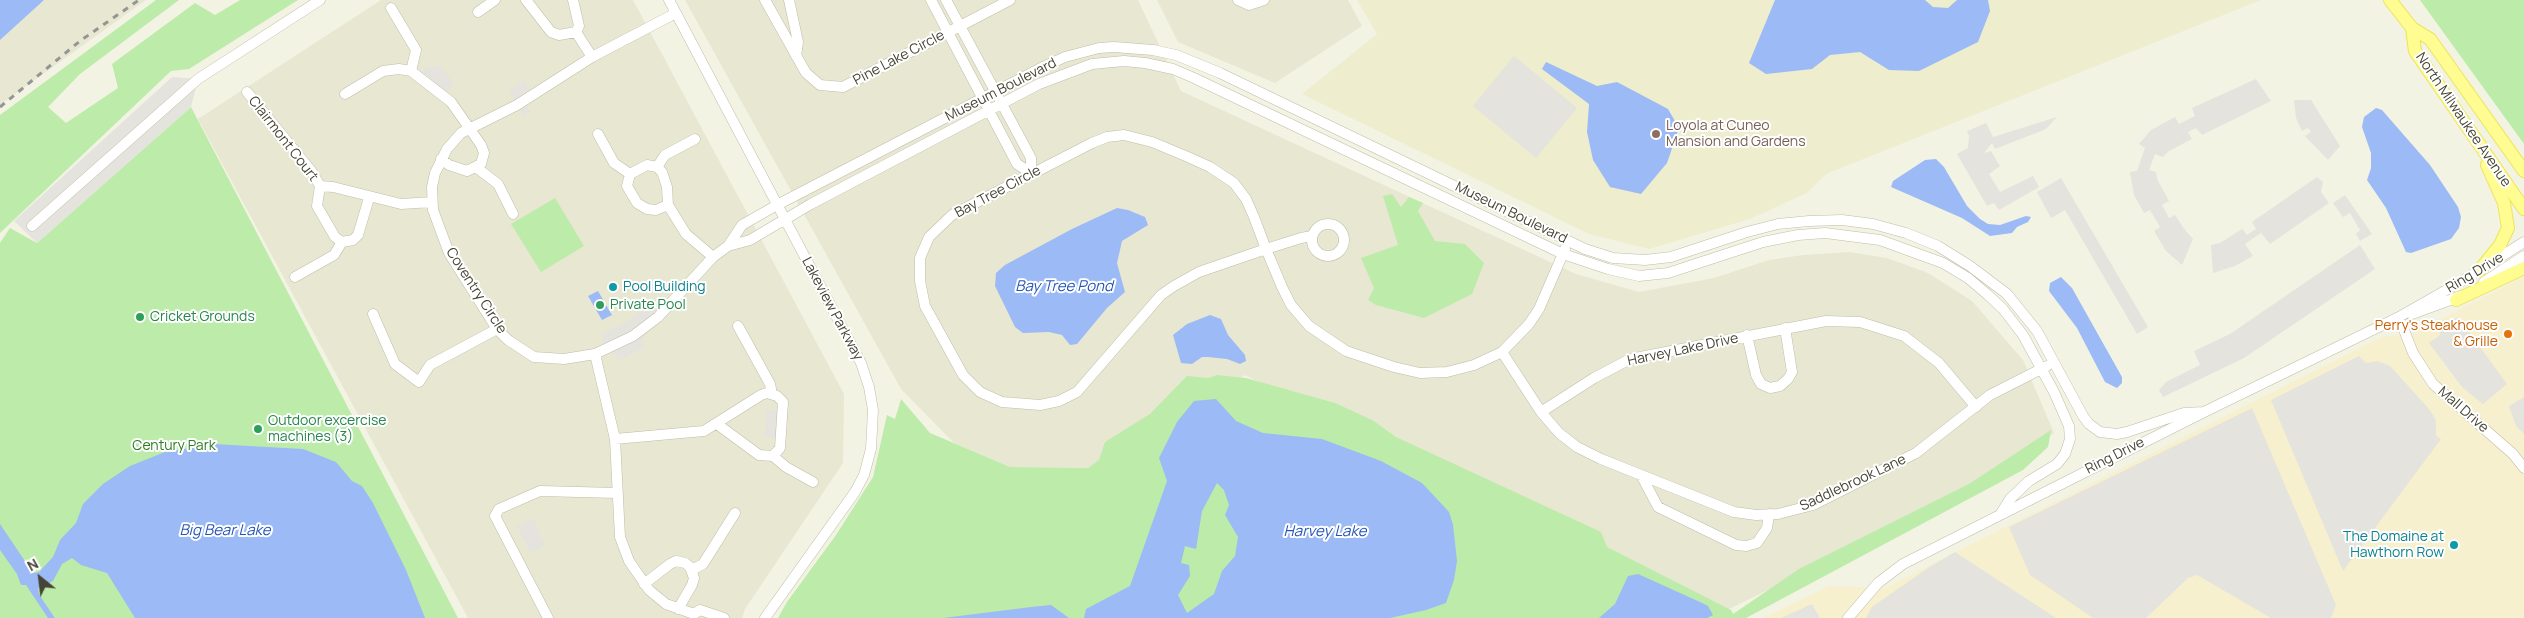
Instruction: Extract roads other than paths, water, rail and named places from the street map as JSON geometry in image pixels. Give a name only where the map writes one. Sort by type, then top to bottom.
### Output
[{"type":"main road","name":"North Milwaukee Avenue","points":[[2390,0],[2412,28],[2430,39],[2524,172]]},
{"type":"main road","name":"North Milwaukee Avenue","points":[[2412,28],[2415,51],[2524,209]]},
{"type":"main road","points":[[2471,131],[2504,203],[2508,228],[2500,245],[2479,271]]},
{"type":"main road","points":[[2456,300],[2524,268]]},
{"type":"street","points":[[32,226],[198,79],[320,0]]},
{"type":"street","points":[[478,12],[496,0]]},
{"type":"street","points":[[526,0],[551,32],[558,35],[576,32]]},
{"type":"street","points":[[573,0],[579,26],[576,32]]},
{"type":"street","name":"Lakeview Parkway","points":[[669,0],[864,369],[872,402],[874,431],[864,475],[855,492],[765,618]]},
{"type":"street","name":"Pine Lake Circle","points":[[766,0],[806,73],[820,84],[843,87],[1010,0]]},
{"type":"street","points":[[789,0],[798,42],[796,56]]},
{"type":"street","points":[[931,0],[1018,164],[1031,173]]},
{"type":"street","points":[[946,0],[1031,158],[1031,173]]},
{"type":"street","points":[[1238,0],[1249,5],[1264,0]]},
{"type":"street","points":[[391,8],[416,50],[411,71]]},
{"type":"street","name":"Coventry Circle","points":[[676,13],[592,57],[517,105],[469,128],[453,140],[441,160],[432,187],[432,202],[439,230],[449,253],[497,328],[508,340],[534,357],[564,359],[595,354],[633,336],[658,318],[713,257],[728,246],[742,225],[777,204]]},
{"type":"street","points":[[576,32],[592,57]]},
{"type":"street","name":"Museum Boulevard","points":[[777,204],[1065,57],[1098,48],[1131,47],[1176,55],[1220,73],[1569,241],[1613,258],[1645,260],[1671,257],[1778,224],[1842,220],[1873,224],[1906,233],[1938,246],[1998,286],[2037,331],[2056,362],[2075,403],[2089,424],[2100,432],[2127,432],[2184,413],[2204,412]]},
{"type":"street","name":"Museum Boulevard","points":[[785,220],[1039,84],[1092,64],[1124,61],[1173,69],[1563,254],[1608,269],[1639,276],[1668,273],[1763,242],[1798,235],[1825,233],[1880,240],[1943,263],[1968,278],[2003,309],[2023,335],[2065,414],[2070,439],[2065,454],[2057,464],[2029,481],[2010,499],[2000,515]]},
{"type":"street","points":[[345,94],[383,71],[399,69],[411,71],[451,102],[484,153],[481,164],[477,168],[467,171],[441,160]]},
{"type":"street","name":"Clairmont Court","points":[[247,92],[312,172],[320,186],[317,206],[334,237],[342,242]]},
{"type":"street","points":[[598,134],[614,163],[630,174]]},
{"type":"street","name":"Bay Tree Circle","points":[[1266,249],[1199,272],[1161,295],[1077,392],[1059,402],[1040,405],[1002,402],[980,392],[963,375],[925,306],[920,281],[920,258],[929,237],[952,215],[1031,173],[1107,137],[1124,135],[1152,142],[1210,167],[1234,183],[1246,199],[1291,305],[1309,326],[1346,351],[1420,373],[1456,370],[1474,365],[1502,352],[1529,324],[1539,309],[1569,241]]},
{"type":"street","points":[[657,167],[665,155],[695,139]]},
{"type":"street","points":[[668,206],[656,210],[640,206],[627,186],[630,174],[647,165],[657,167],[662,172],[667,187],[668,206],[686,234],[713,257]]},
{"type":"street","points":[[477,168],[498,184],[513,214]]},
{"type":"street","name":"Clairmont Court","points":[[320,186],[333,187],[369,198],[401,204],[432,202]]},
{"type":"street","points":[[296,277],[334,255],[342,242],[353,240],[358,235],[369,198]]},
{"type":"street","name":"Coventry Circle","points":[[728,246],[750,240],[785,220]]},
{"type":"street","points":[[1266,249],[1312,236]]},
{"type":"street","name":"Ring Drive","points":[[1848,618],[1862,600],[1892,571],[2204,412],[2399,317],[2479,271],[2524,242]]},
{"type":"street","name":"Ring Drive","points":[[2399,317],[2456,300],[2524,256]]},
{"type":"street","points":[[373,314],[394,364],[419,382],[430,364],[497,328]]},
{"type":"street","name":"Mall Drive","points":[[2399,317],[2413,353],[2433,384],[2513,454],[2524,468]]},
{"type":"street","name":"Harvey Lake Drive","points":[[1541,412],[1594,378],[1630,359],[1785,328],[1843,320],[1876,325],[1904,336],[1940,363],[1976,407]]},
{"type":"street","points":[[738,326],[770,384],[772,394]]},
{"type":"street","name":"Harvey Lake Drive","points":[[1747,336],[1756,375],[1761,384],[1770,388],[1780,386],[1788,379],[1792,372],[1785,328]]},
{"type":"street","name":"Saddlebrook Lane","points":[[1502,352],[1541,412],[1559,433],[1577,447],[1734,512],[1769,514],[1813,505],[1916,453],[1990,395],[2056,362]]},
{"type":"street","points":[[595,354],[615,439],[620,536],[629,561],[644,584],[666,604],[694,616],[700,610],[724,618]]},
{"type":"street","points":[[615,439],[704,431],[761,395],[772,394],[781,399],[783,408],[780,448],[773,456]]},
{"type":"street","points":[[717,424],[759,455],[773,456],[786,468],[813,482]]},
{"type":"street","points":[[1641,475],[1658,507],[1736,545],[1746,546],[1757,543],[1767,528],[1769,514]]},
{"type":"street","points":[[548,618],[495,516],[499,510],[540,491],[617,493]]},
{"type":"street","points":[[692,570],[703,564],[735,513]]},
{"type":"street","points":[[644,584],[676,562],[686,563],[692,570],[694,578],[678,609]]},
{"type":"water","points":[[0,0],[44,0],[0,40]]},
{"type":"water","points":[[1775,0],[1925,0],[1933,7],[1948,8],[1957,0],[1988,0],[1990,11],[1978,42],[1919,71],[1889,70],[1860,52],[1830,55],[1812,69],[1766,74],[1749,63]]},
{"type":"water","points":[[1546,62],[1597,86],[1617,82],[1668,109],[1679,128],[1667,163],[1641,194],[1610,187],[1593,160],[1587,132],[1589,104],[1542,69]]},
{"type":"water","points":[[2376,108],[2382,110],[2430,165],[2458,207],[2461,217],[2459,228],[2451,239],[2411,253],[2406,252],[2386,208],[2367,180],[2371,168],[2371,153],[2362,127],[2364,117]]},
{"type":"water","points":[[1936,159],[1944,167],[1967,206],[1980,219],[1988,224],[2000,225],[2026,216],[2031,217],[2028,222],[2017,227],[2012,233],[1990,236],[1962,218],[1891,187],[1893,181],[1925,160]]},
{"type":"water","name":"Bay Tree Pond","points":[[1117,208],[1145,217],[1148,225],[1122,241],[1117,263],[1125,292],[1107,308],[1077,344],[1070,345],[1062,335],[1049,332],[1023,333],[1015,327],[995,286],[996,273],[1005,265],[1072,229]]},
{"type":"water","points":[[2061,277],[2072,288],[2122,377],[2122,383],[2117,388],[2105,382],[2077,328],[2049,291],[2050,283]]},
{"type":"water","name":"Private Pool","points":[[598,291],[612,315],[602,320],[588,296]]},
{"type":"water","points":[[1210,315],[1221,319],[1228,335],[1245,355],[1246,361],[1240,364],[1227,359],[1202,357],[1192,364],[1181,363],[1173,335],[1187,324]]},
{"type":"water","name":"Harvey Lake","points":[[1216,399],[1236,421],[1263,433],[1322,439],[1381,461],[1422,483],[1449,512],[1453,525],[1457,561],[1454,580],[1446,603],[1426,610],[1390,618],[1084,618],[1086,609],[1130,586],[1167,481],[1159,458],[1177,422],[1194,401]],"holes":[[[1217,483],[1224,490],[1229,505],[1225,515],[1238,537],[1235,556],[1222,571],[1214,594],[1187,613],[1178,595],[1190,576],[1189,565],[1181,563],[1185,546],[1196,549],[1202,511]]]},
{"type":"water","name":"Big Bear Lake","points":[[214,444],[303,449],[336,462],[352,481],[362,486],[373,503],[406,570],[425,618],[135,618],[107,573],[81,565],[72,558],[62,564],[53,581],[38,588],[40,601],[52,618],[48,618],[26,585],[21,585],[17,574],[0,550],[0,524],[33,573],[39,572],[53,557],[60,540],[76,523],[83,504],[103,484],[130,466],[165,452]]},
{"type":"water","points":[[1638,574],[1708,606],[1713,615],[1707,618],[1599,618],[1615,604],[1628,576]]},
{"type":"water","points":[[1051,605],[1069,618],[943,618],[1031,607]]},
{"type":"waterway","points":[[35,591],[53,618]]},
{"type":"railway","points":[[0,107],[80,41],[139,0]]},
{"type":"place","name":"Loyola at Cuneo Mansion and Gardens","points":[[1656,134]]},
{"type":"place","name":"Pool Building","points":[[613,287]]},
{"type":"place","name":"Private Pool","points":[[600,305]]},
{"type":"place","name":"Cricket Grounds","points":[[140,317]]},
{"type":"place","name":"Perry's Steakhouse & Grille","points":[[2508,334]]},
{"type":"place","name":"Outdoor excercise machines (3)","points":[[258,429]]},
{"type":"place","name":"The Domaine at Hawthorn Row","points":[[2454,545]]},
{"type":"park label","name":"Century Park","points":[[174,446]]}]
